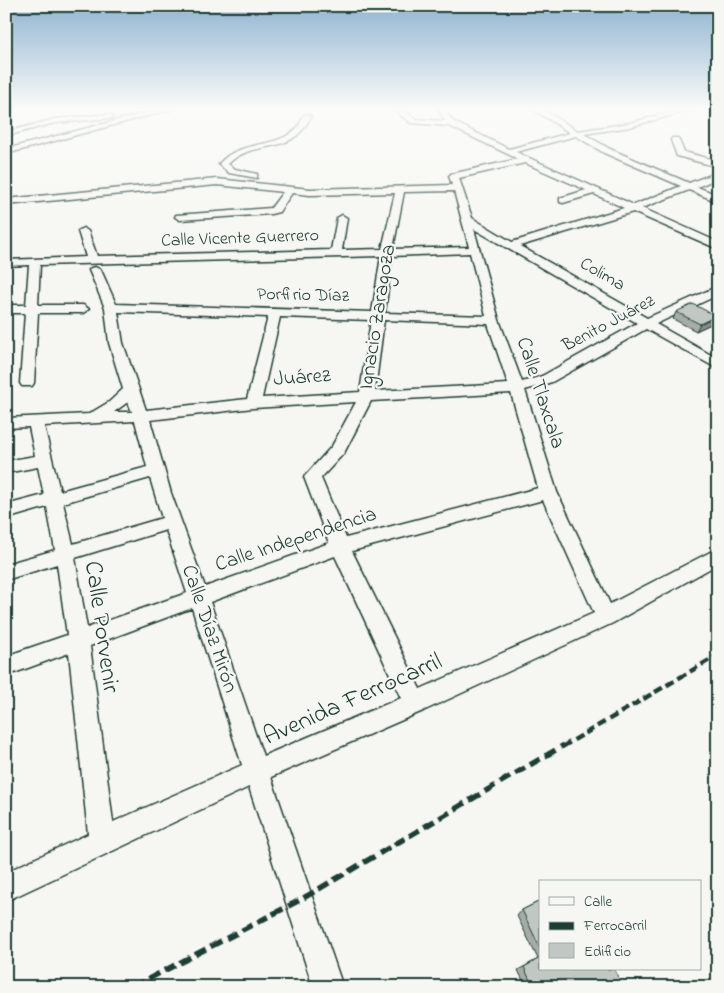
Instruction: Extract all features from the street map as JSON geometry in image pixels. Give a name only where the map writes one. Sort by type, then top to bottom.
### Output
[{"type":"street","points":[[236,154],[226,158],[223,164],[232,171],[353,192]]},
{"type":"street","points":[[515,154],[718,246]]},
{"type":"street","points":[[615,154],[718,199]]},
{"type":"street","points":[[681,154],[718,164]]},
{"type":"street","name":"Calle Tlaxcala","points":[[526,160],[454,176],[493,320],[517,388],[548,492],[606,617]]},
{"type":"street","points":[[512,245],[634,208],[718,175]]},
{"type":"street","points":[[6,202],[208,183],[237,184],[289,191],[353,192],[457,188]]},
{"type":"street","points":[[180,217],[271,211],[275,210],[289,191]]},
{"type":"street","name":"Ignacio Zaragoza","points":[[400,191],[388,252],[367,395],[338,449],[312,477],[340,547],[415,704]]},
{"type":"street","points":[[563,200],[595,191]]},
{"type":"street","points":[[336,254],[342,218]]},
{"type":"street","name":"Colima","points":[[467,220],[718,365]]},
{"type":"street","name":"Calle Díaz Mirón","points":[[83,231],[111,308],[116,344],[130,389],[141,416],[155,471],[328,987]]},
{"type":"street","name":"Calle Vicente Guerrero","points":[[6,262],[35,261],[94,264],[155,259],[475,250]]},
{"type":"street","points":[[27,383],[35,261]]},
{"type":"street","name":"Benito Juárez","points":[[517,388],[547,379],[647,323],[718,290]]},
{"type":"street","name":"Porfirio Díaz","points":[[111,308],[493,320]]},
{"type":"street","points":[[6,309],[83,309]]},
{"type":"street","points":[[253,403],[275,313]]},
{"type":"street","name":"Juárez","points":[[6,423],[141,416],[253,403],[367,395],[517,388]]},
{"type":"street","name":"Juárez","points":[[90,418],[111,409],[130,389]]},
{"type":"street","name":"Calle Porvenir","points":[[35,421],[65,554],[102,842]]},
{"type":"street","points":[[6,467],[44,460]]},
{"type":"street","points":[[6,512],[155,471]]},
{"type":"street","name":"Calle Independencia","points":[[6,666],[340,547],[548,492]]},
{"type":"street","points":[[6,572],[173,521]]},
{"type":"street","name":"Avenida Ferrocarril","points":[[6,887],[257,772],[415,704],[606,617],[718,555]]},
{"type":"building","points":[[693,304],[716,316],[700,324],[676,312]]},
{"type":"building","points":[[539,902],[539,946],[522,910]]},
{"type":"building","points":[[539,959],[539,970],[614,970],[623,987],[533,987],[524,967]]},
{"type":"railway","points":[[562,747],[718,655]]},
{"type":"railway","points":[[133,987],[300,900],[564,745]]}]
